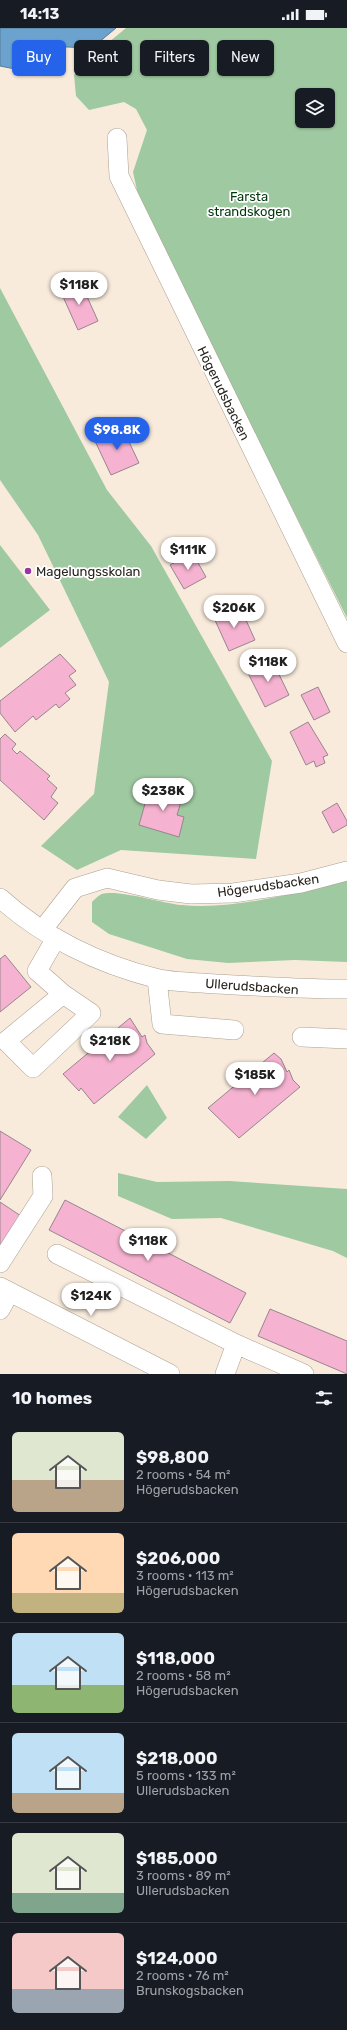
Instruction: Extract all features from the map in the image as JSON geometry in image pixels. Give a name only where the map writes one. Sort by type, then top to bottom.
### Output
[{"type":"street","name":"Högerudsbacken","points":[[117,138],[119,176],[347,643]]},
{"type":"street","name":"Högerudsbacken","points":[[63,994],[38,971],[50,934],[75,888],[106,878],[158,890],[191,894],[233,893],[301,883],[347,871]]},
{"type":"street","name":"Ullerudsbacken","points":[[0,898],[18,914],[97,960],[157,979],[301,989],[347,990]]},
{"type":"street","points":[[157,979],[162,1024],[234,1030]]},
{"type":"street","points":[[302,1037],[347,1039]]},
{"type":"street","points":[[0,1263],[43,1196],[42,1176]]},
{"type":"street","points":[[57,1254],[236,1344],[304,1374]]},
{"type":"street","points":[[0,1310],[5,1290],[170,1374]]},
{"type":"street","points":[[225,1374],[236,1344]]},
{"type":"green space","name":"Farsta strandskogen","points":[[126,28],[347,28],[347,618],[140,204],[133,172],[147,130],[136,109],[124,102],[89,110],[76,96],[74,76],[132,76],[132,40],[112,40]]},
{"type":"green space","points":[[0,288],[107,490],[151,546],[272,761],[256,859],[121,850],[77,870],[41,846],[94,794],[109,682],[38,535],[0,480]]},
{"type":"green space","points":[[0,545],[50,610],[0,648]]},
{"type":"green space","points":[[347,880],[347,962],[295,960],[228,963],[187,959],[109,934],[92,922],[92,902],[102,894],[118,893],[181,905],[223,905],[265,899]]},
{"type":"green space","points":[[147,1085],[167,1118],[146,1139],[118,1117]]},
{"type":"green space","points":[[118,1173],[157,1182],[229,1181],[347,1189],[347,1258],[333,1251],[221,1218],[172,1219],[118,1196]]},
{"type":"water","points":[[0,28],[116,28],[102,40],[74,40],[74,47],[66,47],[66,40],[12,40],[12,68],[0,66]]},
{"type":"building","points":[[80,281],[98,321],[78,330],[60,290]]},
{"type":"building","points":[[122,427],[139,463],[111,475],[95,441]]},
{"type":"building","points":[[192,552],[206,577],[184,589],[170,565]]},
{"type":"building","points":[[240,607],[255,640],[229,651],[214,618]]},
{"type":"building","points":[[60,654],[76,671],[69,676],[76,685],[65,693],[70,699],[59,708],[56,704],[36,720],[33,716],[15,732],[0,713],[0,701]]},
{"type":"building","points":[[272,660],[289,695],[265,707],[247,671]]},
{"type":"building","points":[[318,687],[330,712],[314,720],[301,695]]},
{"type":"building","points":[[308,722],[328,755],[323,757],[325,763],[316,767],[314,761],[306,765],[290,732]]},
{"type":"building","points":[[5,734],[16,744],[12,749],[17,754],[20,751],[50,776],[47,779],[57,788],[51,797],[58,803],[44,820],[0,780],[0,739]]},
{"type":"building","points":[[150,786],[183,795],[177,815],[184,817],[179,837],[139,825]]},
{"type":"building","points":[[337,803],[347,821],[347,825],[333,833],[322,812]]},
{"type":"building","points":[[5,955],[31,987],[0,1012],[0,959]]},
{"type":"building","points":[[130,1018],[142,1037],[145,1035],[147,1043],[155,1054],[94,1104],[81,1088],[79,1091],[63,1074]]},
{"type":"building","points":[[274,1053],[281,1059],[287,1072],[289,1070],[293,1080],[300,1087],[239,1138],[208,1108]]},
{"type":"building","points":[[0,1131],[31,1150],[0,1200]]},
{"type":"building","points":[[65,1200],[246,1293],[230,1323],[49,1230]]},
{"type":"building","points":[[0,1202],[21,1216],[0,1249]]},
{"type":"building","points":[[270,1309],[347,1341],[347,1374],[258,1336]]},
{"type":"place","name":"Magelungsskolan","points":[[28,571]]}]
